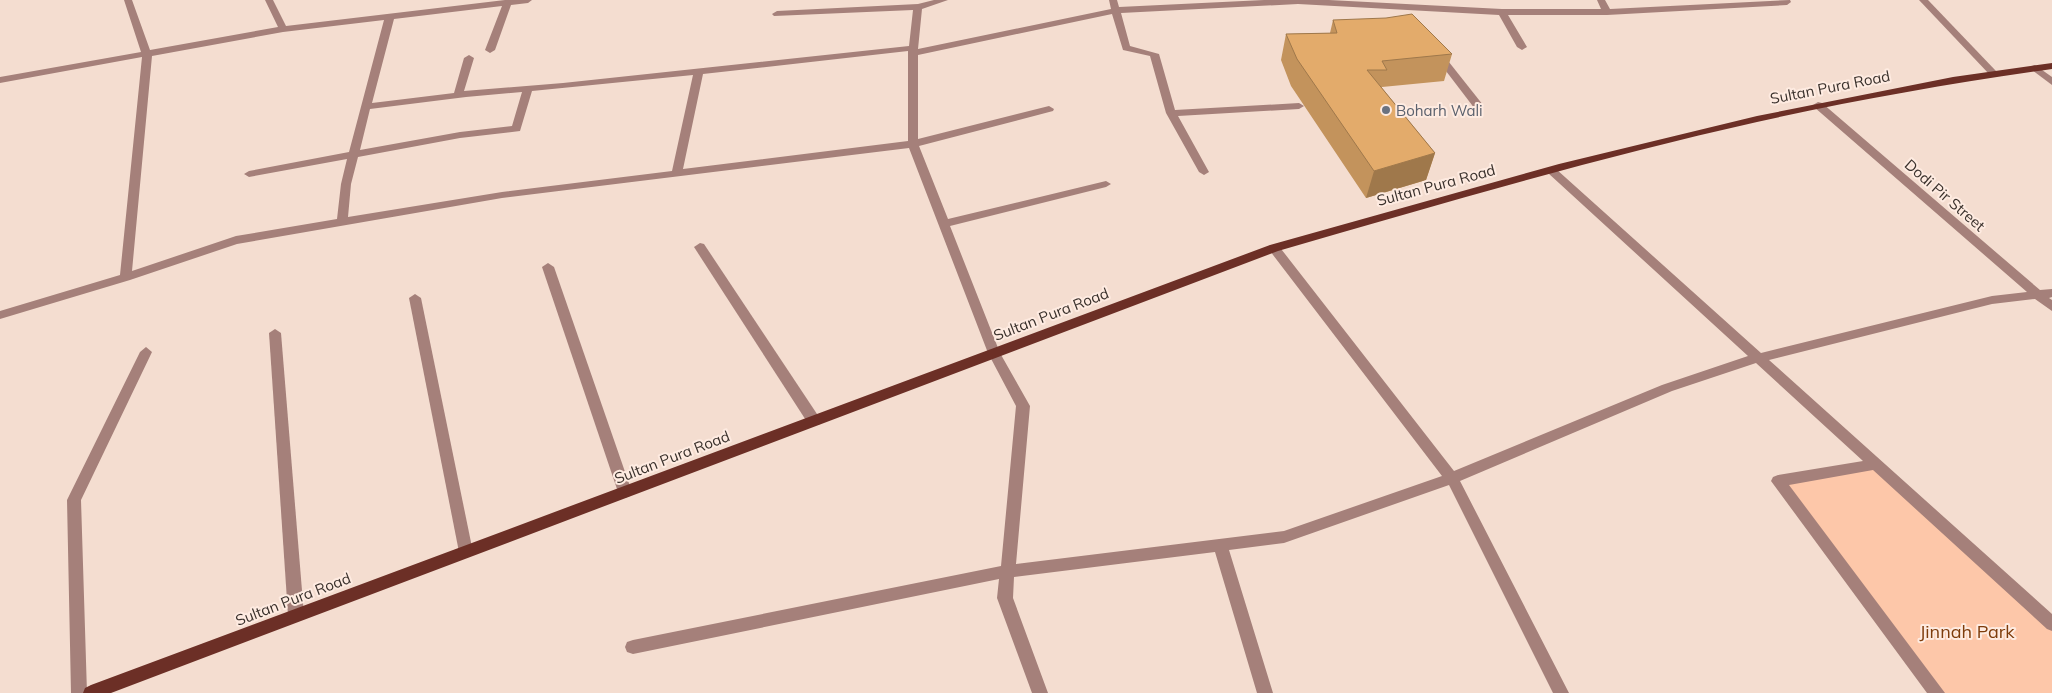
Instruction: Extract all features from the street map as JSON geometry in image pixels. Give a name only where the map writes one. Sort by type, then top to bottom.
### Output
[{"type":"main road","name":"Sultan Pura Road","points":[[91,693],[1274,248],[1452,196],[1704,130],[1818,105],[1993,73],[2052,66]]},
{"type":"street","points":[[126,278],[147,54],[128,0]]},
{"type":"street","points":[[269,0],[283,29]]},
{"type":"street","points":[[0,80],[283,29],[528,0]]},
{"type":"street","points":[[777,14],[944,0]]},
{"type":"street","points":[[1113,0],[1126,48],[1154,54],[1171,113],[1204,172]]},
{"type":"street","points":[[366,107],[699,70],[913,50],[1117,10],[1298,0],[1502,12],[1607,12],[1788,2]]},
{"type":"street","points":[[1601,0],[1607,12]]},
{"type":"street","points":[[1923,0],[1993,73]]},
{"type":"street","points":[[490,50],[508,2]]},
{"type":"street","points":[[914,3],[914,144],[994,353],[1023,406],[1005,598],[1040,693]]},
{"type":"street","points":[[1502,12],[1522,47]]},
{"type":"street","points":[[342,222],[346,184],[390,16]]},
{"type":"street","points":[[1430,43],[1479,107]]},
{"type":"street","points":[[458,96],[469,58]]},
{"type":"street","points":[[2035,68],[2052,82]]},
{"type":"street","points":[[677,174],[699,70]]},
{"type":"street","points":[[250,174],[460,135],[516,129],[528,89]]},
{"type":"street","name":"Dodi Pir Street","points":[[1818,105],[2052,306]]},
{"type":"street","points":[[1171,113],[1299,106]]},
{"type":"street","points":[[0,316],[126,278],[236,240],[502,194],[914,144],[1049,109]]},
{"type":"street","points":[[1552,171],[2052,624]]},
{"type":"street","points":[[944,224],[1106,184]]},
{"type":"street","points":[[700,247],[814,421]]},
{"type":"street","points":[[1274,248],[1452,478],[1561,693]]},
{"type":"street","points":[[548,267],[624,492]]},
{"type":"street","points":[[633,647],[1008,571],[1284,537],[1452,478],[1667,388],[1758,358],[1992,300],[2052,293]]},
{"type":"street","points":[[415,298],[466,552]]},
{"type":"street","points":[[275,333],[296,615]]},
{"type":"street","points":[[79,693],[74,500],[146,352]]},
{"type":"street","points":[[1875,464],[1778,481],[1936,693]]},
{"type":"street","points":[[1220,545],[1265,693]]},
{"type":"green space","name":"Jinnah Park","points":[[1875,464],[2052,624],[2052,693],[1937,693],[1778,481]]},
{"type":"building","points":[[1412,14],[1452,54],[1382,61],[1387,70],[1367,70],[1435,153],[1374,171],[1297,59],[1286,34],[1337,33],[1333,20],[1386,18]]},
{"type":"place","name":"Boharh Wali","points":[[1386,110]]}]
